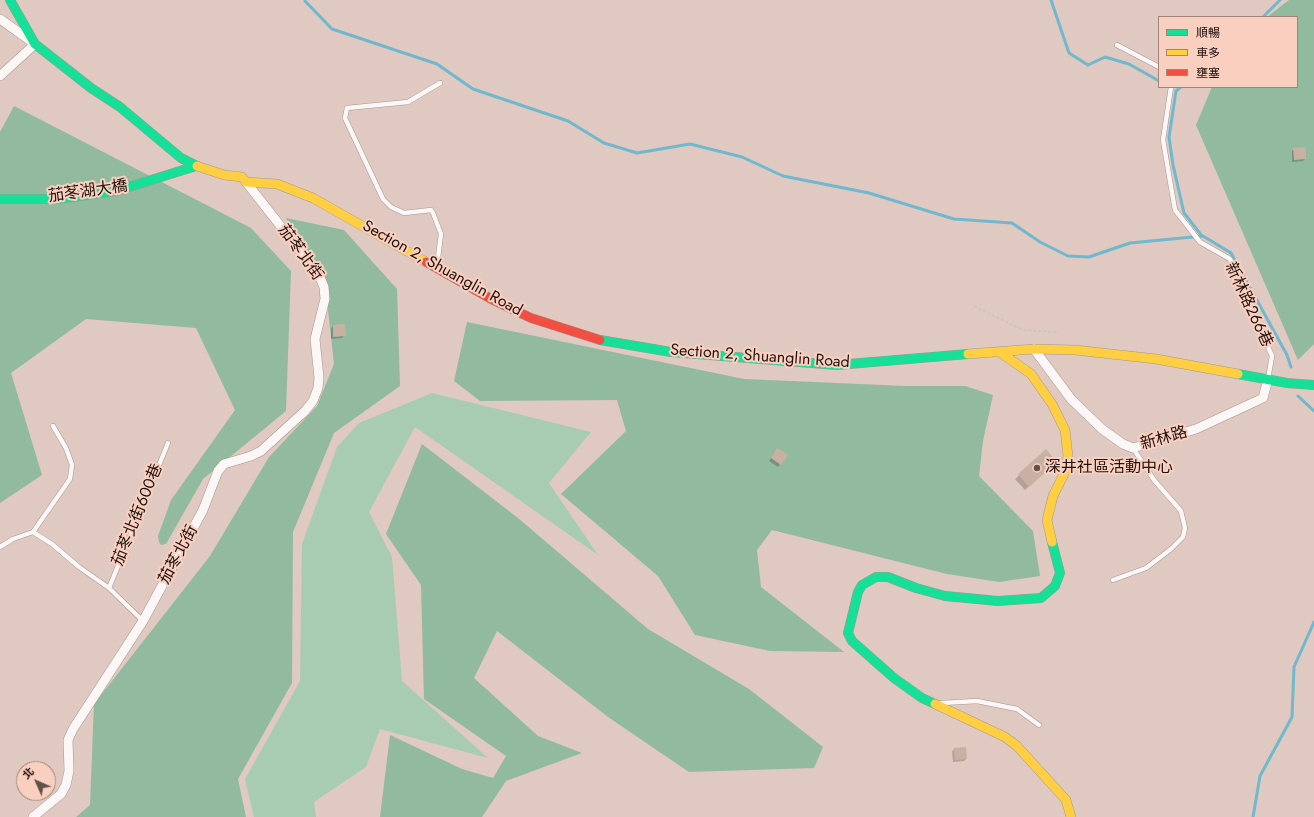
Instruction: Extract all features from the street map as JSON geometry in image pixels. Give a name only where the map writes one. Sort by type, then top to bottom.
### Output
[{"type":"street","points":[[10,0],[36,44]]},
{"type":"street","points":[[0,18],[36,44],[91,88],[120,107],[181,158],[196,166],[224,175],[242,177],[246,182]]},
{"type":"street","points":[[0,76],[36,44]]},
{"type":"street","name":"茄苳湖大橋","points":[[0,199],[58,199],[116,191],[196,166]]},
{"type":"street","name":"Section 2, Shuanglin Road","points":[[246,182],[277,184],[322,202],[493,300],[531,318],[603,341],[671,352],[836,365],[1002,353]]},
{"type":"street","name":"茄苳北街","points":[[33,817],[61,794],[66,785],[69,771],[68,740],[73,729],[143,621],[203,510],[218,471],[224,464],[261,451],[314,401],[319,378],[315,339],[325,299],[324,287],[319,275],[246,182]]},
{"type":"street","points":[[1002,353],[1034,349],[1074,350],[1156,359],[1268,379],[1314,385]]},
{"type":"street","name":"新林路","points":[[1034,349],[1071,399],[1102,429],[1123,444],[1133,448],[1196,429],[1262,398],[1268,379]]},
{"type":"street","points":[[1002,353],[1031,374],[1052,404],[1065,430],[1068,456],[1064,474],[1053,496],[1047,520],[1060,573],[1055,586],[1050,592],[1041,598],[1031,600],[998,601],[945,596],[916,588],[888,577],[876,577],[862,586],[858,592],[848,628],[852,641],[894,678],[922,698],[1005,737],[1017,746],[1066,800],[1071,817]]},
{"type":"lane","points":[[1117,45],[1158,66]]},
{"type":"lane","points":[[437,268],[440,234],[433,213],[431,210],[404,213],[391,207],[383,199],[345,118],[347,108],[408,102],[440,83]]},
{"type":"lane","name":"新林路266巷","points":[[1171,88],[1163,140],[1175,210],[1200,242],[1230,259],[1272,356],[1268,379]]},
{"type":"lane","points":[[0,547],[13,539],[33,532],[70,479],[72,466],[66,448],[53,426]]},
{"type":"lane","name":"茄苳北街600巷","points":[[108,588],[168,443]]},
{"type":"lane","points":[[1113,580],[1146,568],[1183,537],[1185,528],[1181,511],[1154,480],[1133,448]]},
{"type":"lane","name":"茄苳北街600巷","points":[[33,532],[52,544],[79,567],[108,588],[143,621]]},
{"type":"lane","points":[[934,704],[977,701],[1010,707],[1017,709],[1039,726]]},
{"type":"path","points":[[974,306],[1023,330],[1057,332]]},
{"type":"green space","points":[[1289,0],[1314,0],[1314,344],[1298,360],[1196,125],[1212,88],[1298,88],[1298,16],[1268,16]]},
{"type":"green space","points":[[14,106],[251,228],[291,271],[286,411],[203,479],[166,544],[161,545],[158,536],[171,500],[235,410],[196,328],[86,319],[11,373],[42,475],[0,503],[0,132]]},
{"type":"green space","points":[[286,218],[344,230],[397,289],[400,386],[334,433],[293,532],[292,683],[238,779],[246,817],[76,817],[90,805],[94,704],[210,556],[269,457],[317,406],[334,364],[325,283]]},
{"type":"green space","points":[[467,322],[744,379],[906,386],[965,386],[993,395],[983,441],[979,476],[1033,531],[1040,576],[999,582],[947,574],[772,530],[757,550],[761,587],[844,652],[770,651],[695,635],[658,576],[561,494],[626,431],[617,400],[480,401],[454,381]]},
{"type":"green space","points":[[432,393],[591,432],[549,483],[598,555],[415,427],[369,512],[392,557],[402,681],[488,758],[380,729],[366,767],[314,802],[316,817],[254,817],[245,779],[300,681],[302,544],[337,447],[359,423]]},
{"type":"green space","points":[[422,444],[518,518],[648,629],[749,689],[823,747],[814,768],[689,772],[608,717],[497,631],[474,678],[538,736],[582,753],[506,781],[482,817],[380,817],[390,735],[462,769],[493,778],[506,756],[424,699],[421,585],[386,534]]},
{"type":"building","points":[[1306,147],[1306,159],[1294,160],[1293,148]]},
{"type":"building","points":[[345,324],[346,336],[333,337],[333,325]]},
{"type":"building","points":[[777,448],[788,455],[781,465],[771,458]]},
{"type":"building","name":"深井社區活動中心","points":[[1046,449],[1057,462],[1029,487],[1018,474]]},
{"type":"building","points":[[966,747],[967,759],[955,760],[954,748]]},
{"type":"waterway","points":[[1051,0],[1069,53],[1088,65],[1105,57],[1129,64],[1158,80]]},
{"type":"waterway","points":[[1264,16],[1280,0]]},
{"type":"waterway","points":[[305,1],[332,29],[437,64],[473,89],[568,121],[604,143],[637,153],[690,144],[742,157],[783,176],[869,193],[954,219],[1012,223],[1040,242],[1068,256],[1089,257],[1130,243],[1203,236],[1231,253],[1287,355],[1291,367]]},
{"type":"waterway","points":[[1180,88],[1176,91],[1169,137],[1173,165],[1184,213],[1202,236]]},
{"type":"waterway","points":[[1298,396],[1314,411]]},
{"type":"waterway","points":[[1253,817],[1260,776],[1292,717],[1294,667],[1314,622]]},
{"type":"traffic: fast","points":[[10,0],[35,44],[91,88],[120,107],[181,158],[197,166]]},
{"type":"traffic: fast","points":[[0,199],[58,199],[116,191],[196,166]]},
{"type":"traffic: fast","points":[[600,340],[671,352],[837,365],[968,354]]},
{"type":"traffic: fast","points":[[1238,374],[1287,383],[1314,385]]},
{"type":"traffic: fast","points":[[935,704],[922,698],[894,678],[852,641],[848,633],[858,592],[862,585],[876,577],[888,577],[916,588],[945,596],[998,601],[1041,598],[1055,586],[1060,573],[1052,542]]},
{"type":"traffic: slow","points":[[197,166],[224,175],[242,177],[246,182],[277,184],[313,198],[426,262]]},
{"type":"traffic: slow","points":[[968,354],[1034,349],[1075,350],[1156,359],[1238,374]]},
{"type":"traffic: slow","points":[[1001,353],[1031,374],[1052,404],[1065,430],[1068,456],[1064,474],[1053,496],[1047,520],[1052,542]]},
{"type":"traffic: slow","points":[[935,704],[1005,737],[1017,746],[1066,800],[1071,817]]},
{"type":"traffic: jam","points":[[426,262],[493,300],[531,318],[600,340]]},
{"type":"place","name":"深井社區活動中心","points":[[1037,468]]}]
